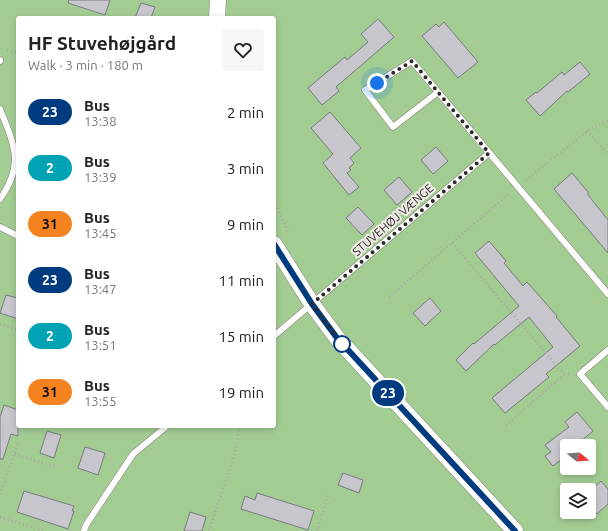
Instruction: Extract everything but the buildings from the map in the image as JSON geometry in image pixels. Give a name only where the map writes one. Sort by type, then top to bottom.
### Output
[{"type":"street","points":[[217,16],[218,0]]},
{"type":"street","points":[[276,247],[312,304],[337,338],[515,531]]},
{"type":"lane","points":[[438,92],[393,127],[365,90],[412,61],[607,292]]},
{"type":"lane","points":[[0,109],[15,150],[15,168],[7,189],[0,199]]},
{"type":"lane","name":"STUVEHØJ VÆNGE","points":[[276,334],[489,153]]},
{"type":"lane","points":[[0,227],[16,235]]},
{"type":"lane","points":[[608,350],[580,374],[608,407]]},
{"type":"lane","points":[[84,531],[86,525],[133,454],[165,428]]},
{"type":"path","points":[[6,49],[16,53]]},
{"type":"path","points":[[389,297],[518,187],[587,131],[608,121]]},
{"type":"path","points":[[587,131],[608,154]]},
{"type":"path","points":[[276,206],[284,227],[292,240]]},
{"type":"path","points":[[452,243],[563,373],[580,374]]},
{"type":"path","points":[[0,324],[16,329]]},
{"type":"path","points":[[506,425],[566,373]]},
{"type":"path","points":[[209,531],[234,457],[240,428]]},
{"type":"path","points":[[0,494],[18,444]]},
{"type":"path","points":[[15,454],[56,467]]},
{"type":"path","points":[[317,531],[329,493]]},
{"type":"path","points":[[0,517],[44,531]]},
{"type":"green space","points":[[0,0],[608,0],[608,531],[0,531]]},
{"type":"bus line","name":"23","points":[[276,247],[312,304],[337,338],[515,531]]},
{"type":"route","points":[[342,344],[312,304],[489,153],[412,61],[377,83]]}]
